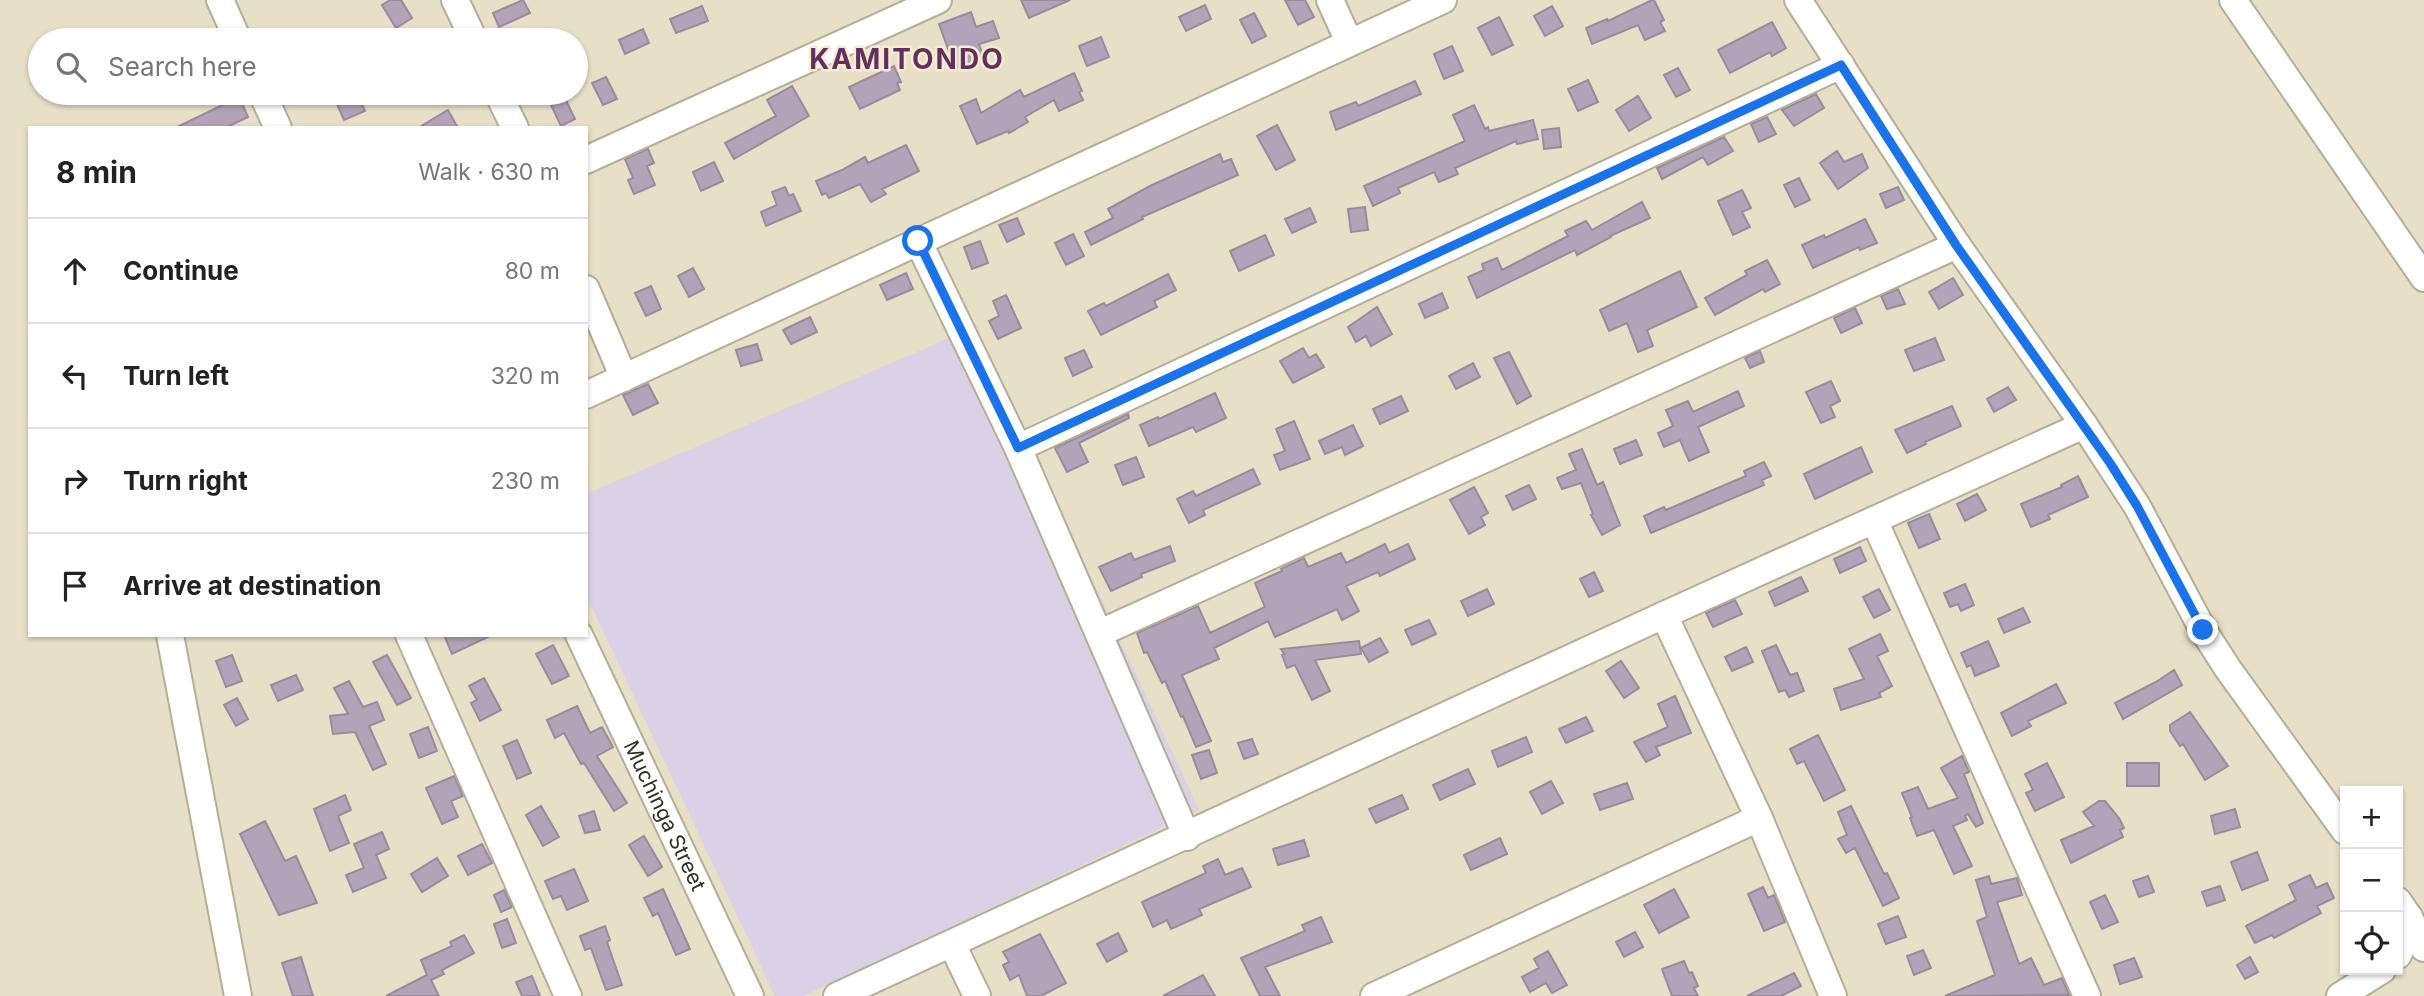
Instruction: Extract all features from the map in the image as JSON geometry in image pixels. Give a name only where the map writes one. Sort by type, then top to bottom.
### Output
[{"type":"street","points":[[220,0],[233,28]]},
{"type":"street","points":[[455,0],[468,28]]},
{"type":"street","points":[[588,159],[938,0]]},
{"type":"street","points":[[1330,0],[1349,42]]},
{"type":"street","points":[[588,394],[1443,0]]},
{"type":"street","points":[[1798,0],[1956,245],[2084,425],[2137,506],[2203,630],[2228,669],[2340,824]]},
{"type":"street","points":[[2233,0],[2424,278]]},
{"type":"street","points":[[1018,448],[1841,65]]},
{"type":"street","points":[[267,105],[277,126]]},
{"type":"street","points":[[504,105],[514,126]]},
{"type":"street","points":[[918,241],[1018,448],[1187,836]]},
{"type":"street","points":[[1100,633],[1956,245]]},
{"type":"street","points":[[588,294],[624,378]]},
{"type":"street","points":[[837,996],[1664,615],[2084,425]]},
{"type":"street","points":[[1874,520],[2087,996]]},
{"type":"street","points":[[1664,615],[1759,818],[1832,996]]},
{"type":"street","points":[[170,637],[238,996]]},
{"type":"street","points":[[410,637],[568,996]]},
{"type":"street","name":"Muchinga Street","points":[[580,637],[750,996]]},
{"type":"street","points":[[1374,996],[1759,818]]},
{"type":"street","points":[[2403,909],[2424,948]]},
{"type":"street","points":[[2403,909],[2403,944]]},
{"type":"street","points":[[952,944],[977,996]]},
{"type":"street","points":[[2340,996],[2374,975]]},
{"type":"shaded area","points":[[975,327],[1199,810],[804,996],[775,996],[588,599],[588,493]]},
{"type":"building","points":[[390,0],[401,0],[412,18],[396,28],[382,5]]},
{"type":"building","points":[[523,0],[530,13],[499,27],[493,13]]},
{"type":"building","points":[[1021,0],[1070,0],[1029,18]]},
{"type":"building","points":[[1285,0],[1305,0],[1314,17],[1298,25]]},
{"type":"building","points":[[1652,0],[1664,20],[1660,22],[1665,31],[1645,40],[1638,25],[1592,44],[1586,28],[1607,19],[1608,21]]},
{"type":"building","points":[[1205,5],[1211,19],[1186,31],[1179,17]]},
{"type":"building","points":[[702,6],[708,21],[676,33],[670,19]]},
{"type":"building","points":[[1552,6],[1563,26],[1545,36],[1534,16]]},
{"type":"building","points":[[971,12],[976,27],[993,21],[999,38],[979,44],[984,58],[955,68],[939,24]]},
{"type":"building","points":[[1254,13],[1266,36],[1252,43],[1240,20]]},
{"type":"building","points":[[1499,17],[1513,45],[1492,55],[1478,28]]},
{"type":"building","points":[[1772,22],[1786,48],[1772,56],[1770,52],[1730,73],[1718,50]]},
{"type":"building","points":[[643,29],[649,43],[625,54],[619,40]]},
{"type":"building","points":[[1101,37],[1109,57],[1087,66],[1079,46]]},
{"type":"building","points":[[1452,46],[1463,71],[1444,79],[1434,54]]},
{"type":"building","points":[[894,66],[901,82],[897,83],[900,90],[860,109],[849,87]]},
{"type":"building","points":[[1678,68],[1690,90],[1676,97],[1664,75]]},
{"type":"building","points":[[1074,73],[1083,100],[1059,111],[1054,100],[1025,117],[1028,122],[1009,133],[1008,131],[977,144],[960,106],[976,99],[981,113],[1020,90],[1024,97]]},
{"type":"building","points":[[606,77],[617,99],[603,105],[592,83]]},
{"type":"building","points":[[1588,80],[1598,102],[1578,111],[1568,89]]},
{"type":"building","points":[[1415,81],[1421,94],[1336,130],[1330,112],[1356,102],[1358,106]]},
{"type":"building","points":[[792,86],[809,116],[734,159],[725,143],[776,116],[767,100]]},
{"type":"building","points":[[1816,94],[1824,108],[1794,126],[1782,110]]},
{"type":"building","points":[[1638,96],[1651,118],[1629,131],[1616,110]]},
{"type":"building","points":[[222,105],[243,105],[248,117],[229,126],[179,126]]},
{"type":"building","points":[[337,105],[362,105],[365,111],[344,120]]},
{"type":"building","points":[[551,105],[568,105],[575,119],[561,126]]},
{"type":"building","points":[[1474,105],[1485,129],[1488,127],[1489,131],[1533,120],[1538,139],[1517,144],[1516,141],[1455,168],[1458,174],[1439,182],[1434,172],[1398,188],[1400,193],[1373,206],[1364,186],[1465,141],[1453,115]]},
{"type":"building","points":[[448,110],[457,126],[421,126]]},
{"type":"building","points":[[1767,117],[1776,134],[1759,142],[1751,124]]},
{"type":"building","points":[[1277,125],[1295,160],[1276,170],[1257,136]]},
{"type":"building","points":[[1559,128],[1561,147],[1544,149],[1542,130]]},
{"type":"building","points":[[1724,137],[1733,151],[1708,165],[1703,157],[1662,179],[1657,168]]},
{"type":"building","points":[[906,145],[919,171],[882,189],[886,194],[871,202],[860,184],[829,198],[826,193],[822,195],[816,181],[865,157],[868,163]]},
{"type":"building","points":[[648,149],[654,163],[647,166],[655,185],[634,194],[628,180],[633,178],[625,159]]},
{"type":"building","points":[[1837,151],[1844,162],[1862,154],[1868,168],[1838,189],[1820,163]]},
{"type":"building","points":[[1220,154],[1223,162],[1231,159],[1238,175],[1142,217],[1143,219],[1091,245],[1085,232],[1113,218],[1108,209],[1150,186]]},
{"type":"building","points":[[714,162],[723,181],[701,191],[693,172]]},
{"type":"building","points":[[1799,178],[1810,200],[1795,207],[1784,185]]},
{"type":"building","points":[[785,187],[789,196],[793,194],[801,211],[766,226],[761,212],[777,205],[772,192]]},
{"type":"building","points":[[1898,187],[1904,200],[1886,208],[1880,194]]},
{"type":"building","points":[[1742,190],[1751,208],[1742,212],[1750,227],[1733,235],[1718,201]]},
{"type":"building","points":[[1642,202],[1650,218],[1577,255],[1575,250],[1477,298],[1468,277],[1484,270],[1482,264],[1497,258],[1502,270],[1568,236],[1565,231],[1586,221],[1592,230]]},
{"type":"building","points":[[1365,207],[1368,230],[1351,232],[1348,209]]},
{"type":"building","points":[[1310,208],[1316,222],[1292,233],[1285,219]]},
{"type":"building","points":[[1017,218],[1024,234],[1007,242],[999,225]]},
{"type":"building","points":[[1865,219],[1877,243],[1860,250],[1859,247],[1813,268],[1802,245],[1824,235],[1825,238]]},
{"type":"building","points":[[1073,234],[1084,256],[1066,265],[1055,243]]},
{"type":"building","points":[[1265,235],[1274,255],[1239,271],[1230,251]]},
{"type":"building","points":[[980,241],[988,263],[972,269],[964,247]]},
{"type":"building","points":[[1767,260],[1780,284],[1765,292],[1763,289],[1715,315],[1705,298],[1747,275],[1745,271]]},
{"type":"building","points":[[693,268],[704,289],[689,297],[678,276]]},
{"type":"building","points":[[1680,271],[1697,307],[1647,330],[1653,346],[1638,352],[1627,323],[1609,331],[1600,310]]},
{"type":"building","points":[[906,273],[913,289],[887,300],[880,285]]},
{"type":"building","points":[[1168,274],[1176,290],[1154,301],[1157,307],[1101,335],[1088,311],[1104,303],[1106,306]]},
{"type":"building","points":[[1953,278],[1963,295],[1939,309],[1929,292]]},
{"type":"building","points":[[651,286],[661,309],[646,316],[635,293]]},
{"type":"building","points":[[1898,289],[1905,304],[1887,309],[1881,296]]},
{"type":"building","points":[[1442,293],[1448,308],[1425,318],[1419,304]]},
{"type":"building","points":[[1006,295],[1021,328],[998,339],[989,321],[999,316],[993,301]]},
{"type":"building","points":[[1377,307],[1392,334],[1371,346],[1366,336],[1356,342],[1348,327]]},
{"type":"building","points":[[1855,308],[1862,323],[1841,333],[1834,318]]},
{"type":"building","points":[[810,317],[817,332],[791,344],[783,330]]},
{"type":"building","points":[[1935,338],[1944,360],[1914,371],[1905,350]]},
{"type":"building","points":[[757,344],[762,360],[741,366],[736,350]]},
{"type":"building","points":[[1303,348],[1309,358],[1316,354],[1324,367],[1293,383],[1280,361]]},
{"type":"building","points":[[1084,350],[1092,367],[1073,376],[1065,358]]},
{"type":"building","points":[[1760,351],[1764,362],[1750,368],[1745,358]]},
{"type":"building","points":[[1509,352],[1531,396],[1517,404],[1494,358]]},
{"type":"building","points":[[1473,363],[1480,377],[1456,389],[1449,376]]},
{"type":"building","points":[[1831,381],[1840,401],[1830,406],[1835,417],[1821,423],[1806,392]]},
{"type":"building","points":[[648,384],[658,403],[633,415],[623,395]]},
{"type":"building","points":[[2008,387],[2016,400],[1994,412],[1987,399]]},
{"type":"building","points":[[1738,391],[1744,406],[1698,427],[1709,452],[1689,461],[1680,440],[1664,447],[1658,433],[1673,426],[1666,410],[1688,401],[1693,412]]},
{"type":"building","points":[[1215,393],[1226,418],[1196,432],[1193,427],[1149,446],[1140,425]]},
{"type":"building","points":[[1401,396],[1408,411],[1380,424],[1373,409]]},
{"type":"building","points":[[1952,406],[1961,426],[1907,453],[1895,430]]},
{"type":"building","points":[[1128,414],[1129,418],[1079,443],[1088,462],[1067,472],[1055,448]]},
{"type":"building","points":[[1294,421],[1310,459],[1280,470],[1274,455],[1285,451],[1276,429]]},
{"type":"building","points":[[1353,425],[1363,446],[1345,455],[1342,447],[1325,454],[1319,441]]},
{"type":"building","points":[[1636,440],[1642,455],[1620,464],[1614,449]]},
{"type":"building","points":[[1861,447],[1872,472],[1815,499],[1804,474]]},
{"type":"building","points":[[1582,449],[1597,485],[1603,482],[1620,525],[1602,535],[1591,515],[1593,514],[1581,483],[1562,489],[1557,478],[1576,470],[1569,454]]},
{"type":"building","points":[[1136,457],[1144,477],[1123,485],[1115,465]]},
{"type":"building","points":[[1764,462],[1771,476],[1762,480],[1764,485],[1651,533],[1644,516],[1664,507],[1666,510],[1746,476],[1744,471]]},
{"type":"building","points":[[1253,469],[1260,484],[1203,510],[1205,515],[1189,523],[1177,499],[1193,491],[1196,496]]},
{"type":"building","points":[[2078,476],[2088,497],[2048,515],[2050,519],[2031,527],[2021,504],[2062,487],[2061,485]]},
{"type":"building","points":[[1529,485],[1536,499],[1513,510],[1506,496]]},
{"type":"building","points":[[1474,487],[1488,513],[1481,517],[1485,525],[1469,534],[1450,500]]},
{"type":"building","points":[[1977,494],[1986,510],[1965,521],[1957,504]]},
{"type":"building","points":[[1929,514],[1940,539],[1919,548],[1908,523]]},
{"type":"building","points":[[1385,544],[1389,553],[1408,544],[1415,559],[1380,576],[1378,572],[1346,586],[1359,611],[1342,620],[1337,609],[1275,637],[1268,621],[1214,648],[1219,659],[1182,675],[1211,741],[1196,747],[1165,681],[1162,683],[1147,652],[1144,653],[1137,633],[1198,606],[1210,633],[1265,607],[1255,583],[1282,571],[1281,569],[1304,558],[1308,567],[1341,553],[1346,563]]},
{"type":"building","points":[[1170,546],[1175,561],[1141,574],[1142,577],[1111,591],[1099,567],[1131,553],[1134,560]]},
{"type":"building","points":[[1860,547],[1866,561],[1840,573],[1834,559]]},
{"type":"building","points":[[1594,572],[1603,591],[1589,597],[1580,579]]},
{"type":"building","points":[[1801,577],[1808,591],[1775,606],[1769,592]]},
{"type":"building","points":[[1965,584],[1974,605],[1961,611],[1958,604],[1950,607],[1944,593]]},
{"type":"building","points":[[1487,589],[1494,604],[1468,616],[1461,601]]},
{"type":"building","points":[[1879,589],[1890,610],[1874,618],[1863,597]]},
{"type":"building","points":[[1735,600],[1742,614],[1713,627],[1706,613]]},
{"type":"building","points":[[2023,608],[2030,622],[2004,633],[1998,619]]},
{"type":"building","points":[[1429,620],[1436,634],[1412,645],[1405,630]]},
{"type":"building","points":[[1880,634],[1888,651],[1877,656],[1892,686],[1879,693],[1881,697],[1841,710],[1834,689],[1864,679],[1849,649]]},
{"type":"building","points":[[445,637],[488,637],[452,654]]},
{"type":"building","points":[[1380,638],[1388,652],[1369,662],[1361,648]]},
{"type":"building","points":[[1359,641],[1361,654],[1315,660],[1330,691],[1312,700],[1295,665],[1287,668],[1281,649]]},
{"type":"building","points":[[1988,641],[1999,666],[1975,676],[1971,665],[1967,667],[1961,653]]},
{"type":"building","points":[[553,645],[569,676],[552,684],[536,654]]},
{"type":"building","points":[[1776,645],[1790,675],[1797,673],[1804,691],[1789,697],[1785,690],[1779,692],[1762,651]]},
{"type":"building","points":[[1746,647],[1753,662],[1732,671],[1725,657]]},
{"type":"building","points":[[232,655],[242,681],[226,687],[216,661]]},
{"type":"building","points":[[387,655],[411,698],[397,705],[373,662]]},
{"type":"building","points":[[1621,661],[1639,688],[1624,698],[1606,671]]},
{"type":"building","points":[[2174,670],[2182,685],[2123,719],[2115,703]]},
{"type":"building","points":[[296,675],[303,690],[278,701],[271,685]]},
{"type":"building","points":[[484,678],[501,710],[480,721],[471,703],[477,700],[469,686]]},
{"type":"building","points":[[349,681],[363,707],[377,702],[384,720],[369,726],[386,764],[373,770],[355,732],[333,734],[330,716],[348,714],[334,688]]},
{"type":"building","points":[[2056,684],[2066,703],[2028,721],[2031,726],[2012,736],[2001,713]]},
{"type":"building","points":[[1675,696],[1691,733],[1656,747],[1660,755],[1646,762],[1634,742],[1668,727],[1658,704]]},
{"type":"building","points":[[237,698],[248,719],[236,726],[224,705]]},
{"type":"building","points":[[577,706],[590,733],[602,727],[613,747],[597,756],[627,803],[614,811],[584,763],[581,764],[564,733],[555,738],[547,720]]},
{"type":"building","points":[[2190,712],[2228,766],[2205,780],[2183,744],[2180,746],[2170,731],[2170,725]]},
{"type":"building","points":[[1586,717],[1593,731],[1566,743],[1559,729]]},
{"type":"building","points":[[428,727],[437,751],[419,758],[410,734]]},
{"type":"building","points":[[1818,735],[1845,790],[1824,801],[1804,761],[1797,764],[1790,749]]},
{"type":"building","points":[[1526,737],[1532,752],[1498,767],[1492,751]]},
{"type":"building","points":[[1252,739],[1258,754],[1244,759],[1238,743]]},
{"type":"building","points":[[517,740],[531,773],[517,779],[503,746]]},
{"type":"building","points":[[1209,750],[1217,773],[1201,779],[1192,755]]},
{"type":"building","points":[[1962,756],[1969,772],[1964,774],[1983,823],[1976,827],[1968,814],[1965,816],[1967,820],[1953,826],[1972,866],[1954,874],[1934,830],[1917,836],[1902,793],[1918,787],[1928,809],[1958,798],[1941,768]]},
{"type":"building","points":[[2047,763],[2064,797],[2035,811],[2026,793],[2033,790],[2025,774]]},
{"type":"building","points":[[2127,763],[2159,763],[2159,786],[2127,786]]},
{"type":"building","points":[[1468,769],[1475,784],[1440,800],[1433,785]]},
{"type":"building","points":[[454,776],[463,796],[451,801],[458,817],[442,824],[426,788]]},
{"type":"building","points":[[1551,781],[1563,803],[1542,814],[1530,792]]},
{"type":"building","points":[[1627,783],[1633,799],[1600,810],[1594,794]]},
{"type":"building","points":[[345,795],[351,810],[338,816],[349,843],[330,851],[314,809]]},
{"type":"building","points":[[1402,795],[1408,809],[1376,823],[1369,809]]},
{"type":"building","points":[[2099,801],[2105,801],[2119,818],[2124,828],[2120,830],[2123,837],[2071,863],[2061,840],[2094,826],[2083,812]]},
{"type":"building","points":[[541,806],[559,837],[543,846],[526,815]]},
{"type":"building","points":[[1851,806],[1884,874],[1887,873],[1899,898],[1883,906],[1855,848],[1846,853],[1838,839],[1847,835],[1838,812]]},
{"type":"building","points":[[2235,809],[2240,827],[2215,834],[2211,816]]},
{"type":"building","points":[[594,811],[600,830],[585,833],[579,816]]},
{"type":"building","points":[[265,821],[285,861],[296,856],[317,903],[279,915],[240,834]]},
{"type":"building","points":[[382,832],[389,849],[376,855],[386,878],[353,892],[346,875],[364,868],[354,844]]},
{"type":"building","points":[[644,836],[662,867],[648,876],[629,845]]},
{"type":"building","points":[[1500,838],[1507,854],[1471,870],[1464,855]]},
{"type":"building","points":[[1304,840],[1309,856],[1278,865],[1273,849]]},
{"type":"building","points":[[482,844],[492,863],[468,875],[458,856]]},
{"type":"building","points":[[2257,852],[2268,880],[2242,890],[2231,862]]},
{"type":"building","points":[[437,858],[448,876],[422,892],[411,874]]},
{"type":"building","points":[[1218,859],[1225,875],[1242,868],[1251,887],[1199,909],[1202,915],[1171,929],[1167,920],[1153,927],[1142,902],[1206,873],[1203,866]]},
{"type":"building","points":[[574,869],[588,901],[567,910],[561,896],[553,899],[545,881]]},
{"type":"building","points":[[2310,875],[2316,888],[2327,883],[2334,898],[2317,906],[2321,913],[2274,938],[2272,935],[2255,943],[2246,926],[2296,900],[2289,885]]},
{"type":"building","points":[[1989,876],[1991,884],[2017,878],[2022,895],[1997,902],[2019,964],[2031,958],[2044,985],[2062,978],[2069,995],[1945,996],[1995,975],[1977,921],[1987,917],[1976,880]]},
{"type":"building","points":[[2148,876],[2154,892],[2139,897],[2133,881]]},
{"type":"building","points":[[2220,886],[2225,900],[2207,906],[2202,892]]},
{"type":"building","points":[[1763,887],[1768,898],[1774,895],[1785,922],[1764,931],[1748,894]]},
{"type":"building","points":[[663,889],[690,949],[676,955],[658,913],[653,916],[644,898]]},
{"type":"building","points":[[1674,889],[1689,917],[1659,933],[1644,905]]},
{"type":"building","points":[[504,890],[512,907],[501,912],[494,895]]},
{"type":"building","points":[[2105,895],[2118,922],[2102,929],[2090,902]]},
{"type":"building","points":[[1898,916],[1906,937],[1886,944],[1878,924]]},
{"type":"building","points":[[1321,917],[1332,942],[1265,967],[1280,996],[1260,996],[1241,958],[1305,931],[1302,925]]},
{"type":"building","points":[[507,919],[516,943],[502,948],[494,924]]},
{"type":"building","points":[[605,926],[610,940],[607,942],[622,985],[606,990],[591,948],[585,950],[580,936]]},
{"type":"building","points":[[1635,932],[1643,947],[1624,957],[1616,942]]},
{"type":"building","points":[[1118,933],[1127,951],[1107,962],[1097,944]]},
{"type":"building","points":[[1040,934],[1066,983],[1041,996],[1027,996],[1019,975],[1010,980],[1003,965],[1009,962],[1003,952]]},
{"type":"building","points":[[464,935],[474,953],[442,970],[444,974],[431,980],[439,996],[386,996],[427,975],[421,960],[452,946],[450,942]]},
{"type":"building","points":[[1923,950],[1931,968],[1914,975],[1907,956]]},
{"type":"building","points":[[1548,951],[1567,985],[1552,993],[1546,983],[1530,992],[1522,977],[1539,968],[1534,959]]},
{"type":"building","points":[[301,957],[313,996],[293,996],[282,963]]},
{"type":"building","points":[[2250,957],[2258,972],[2245,979],[2237,965]]},
{"type":"building","points":[[2134,958],[2142,977],[2120,984],[2114,965]]},
{"type":"building","points":[[1684,961],[1698,986],[1694,988],[1698,996],[1672,996],[1662,969]]},
{"type":"building","points":[[1794,973],[1801,986],[1781,996],[1747,996]]},
{"type":"building","points":[[1203,975],[1215,996],[1163,996]]},
{"type":"building","points":[[532,976],[540,996],[522,996],[516,982]]},
{"type":"district","name":"KAMITONDO","points":[[907,59]]},
{"type":"route","points":[[918,241],[1018,448],[1841,65],[1956,245],[2110,463],[2137,506],[2203,630]]}]
